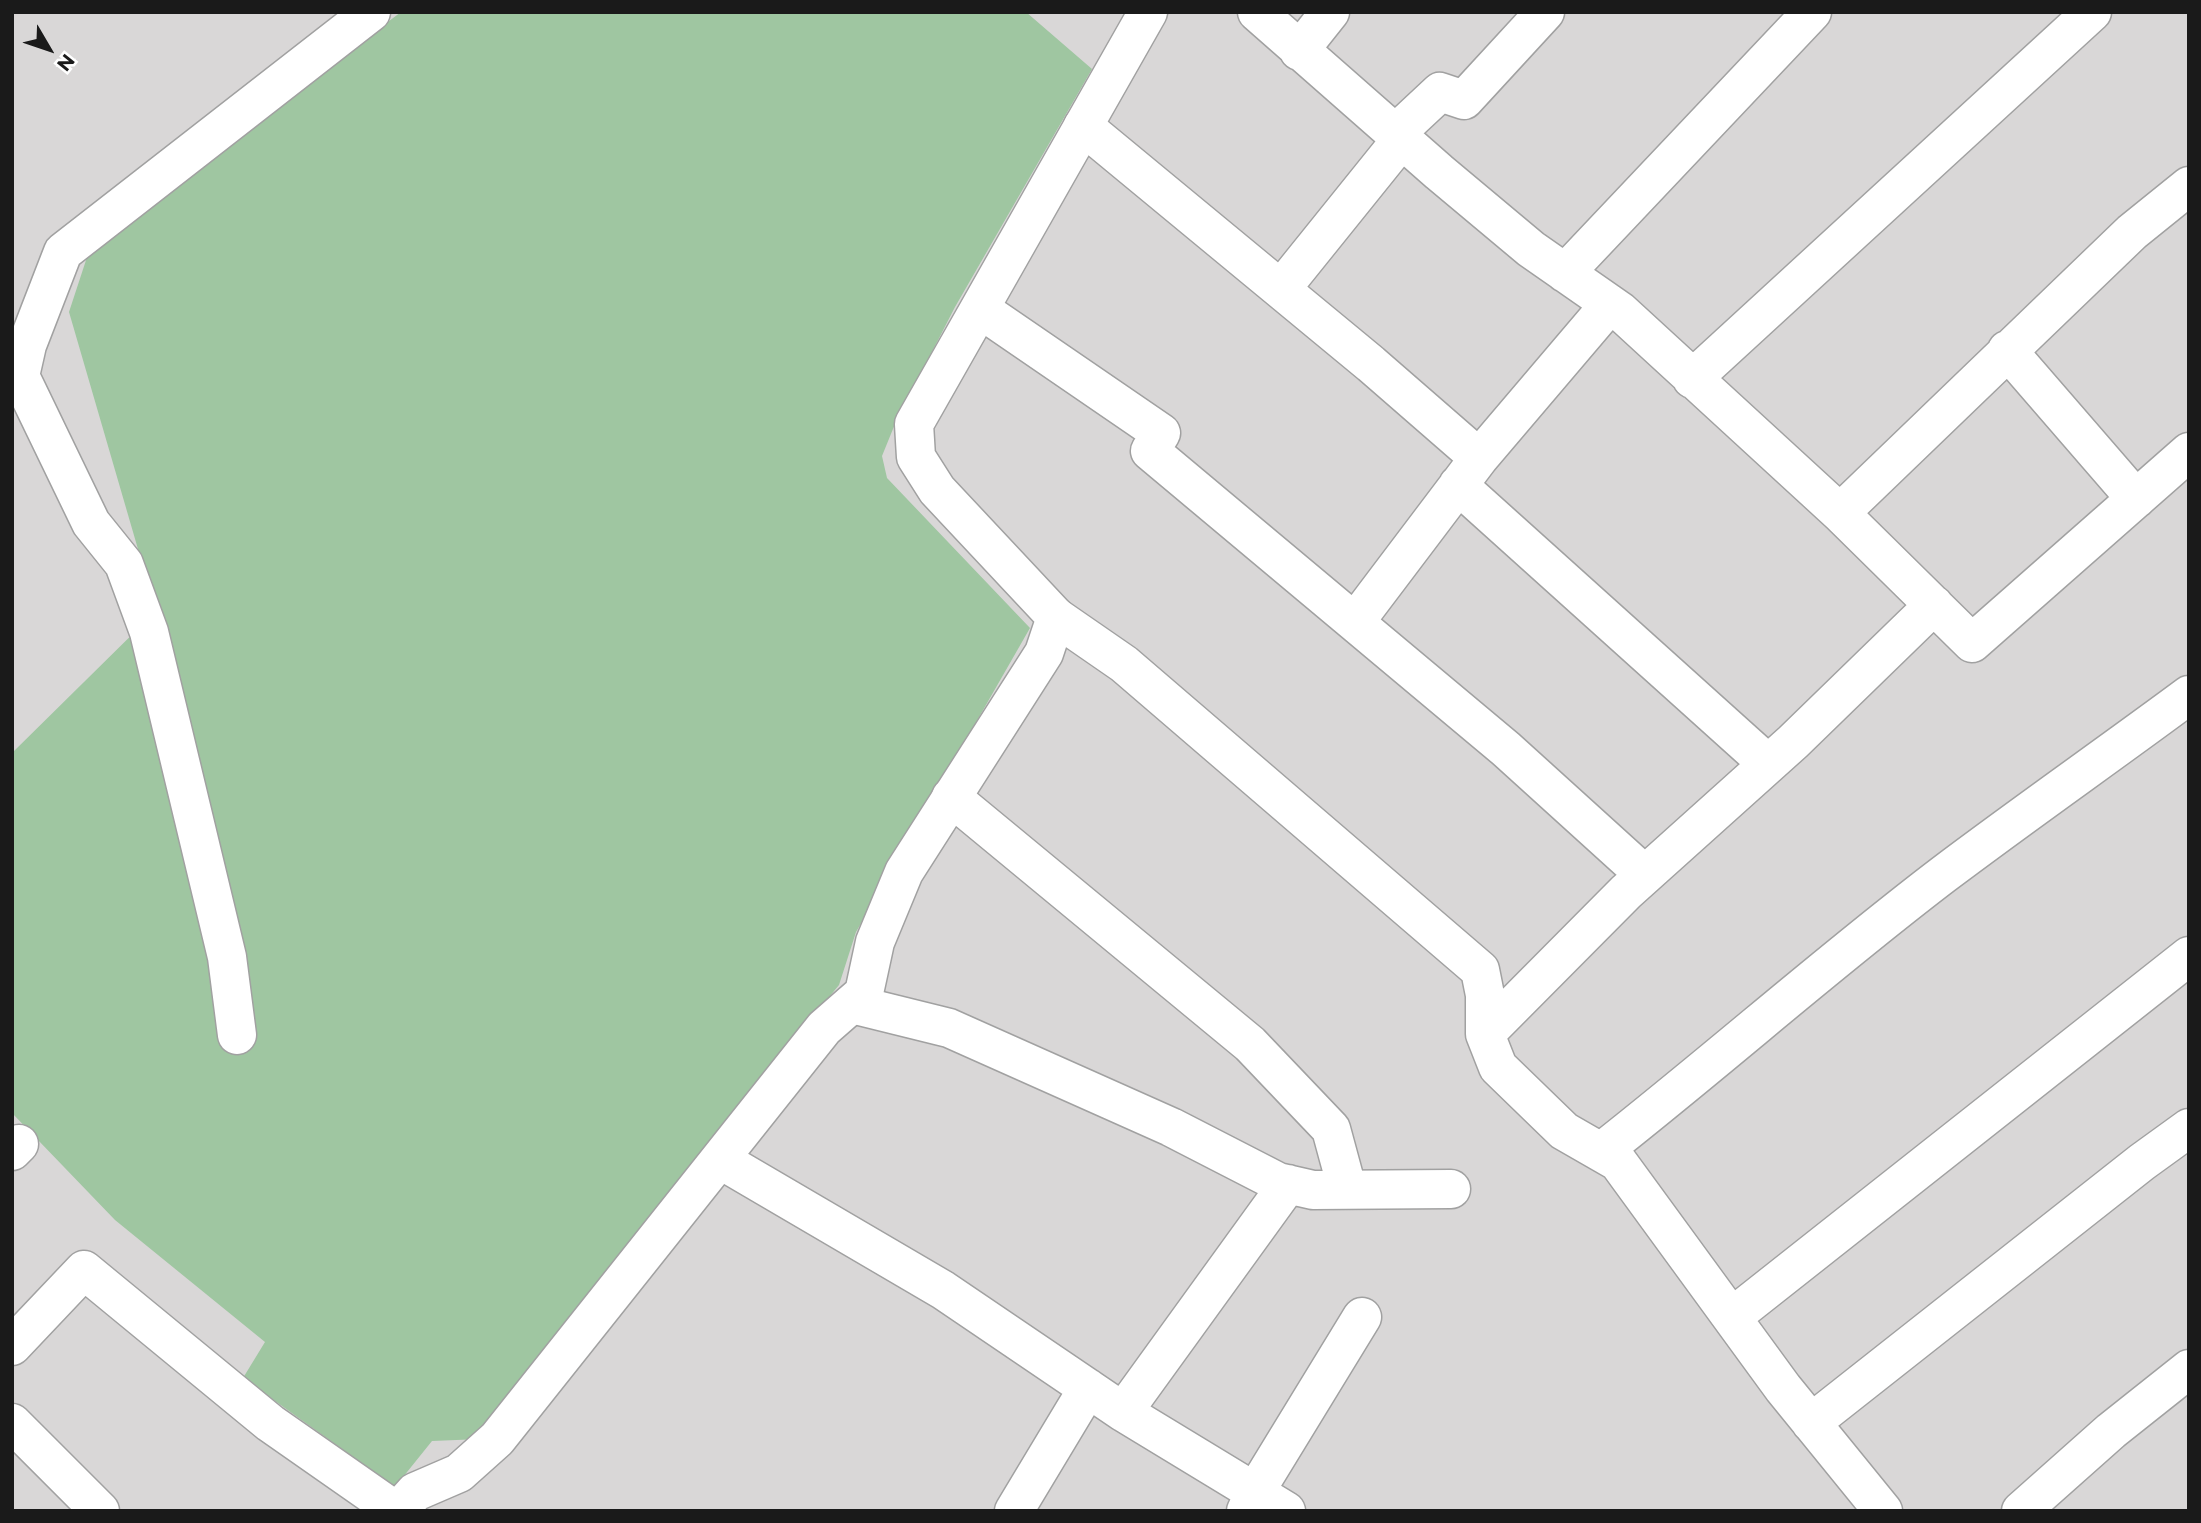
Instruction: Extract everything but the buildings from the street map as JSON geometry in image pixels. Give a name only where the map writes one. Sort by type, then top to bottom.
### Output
[{"type":"street","points":[[237,1035],[227,957],[149,632],[124,564],[91,523],[30,401],[20,376],[18,358],[63,252],[371,12]]},
{"type":"street","points":[[1148,12],[914,424],[916,457],[937,490],[1056,617],[1124,664],[1480,970],[1485,995],[1485,1034],[1497,1068],[1564,1131],[1618,1162],[1811,1423],[1883,1511]]},
{"type":"street","points":[[1257,12],[1398,137],[1531,249],[1610,304],[1840,513],[1972,643],[2189,452]]},
{"type":"street","points":[[1299,51],[1330,12]]},
{"type":"street","points":[[1281,289],[1398,137],[1440,92],[1464,100],[1545,12]]},
{"type":"street","points":[[1565,273],[1812,12]]},
{"type":"street","points":[[1692,379],[2092,12]]},
{"type":"street","points":[[1083,126],[1281,289],[1768,764]]},
{"type":"street","points":[[1840,513],[2132,232],[2189,186]]},
{"type":"street","points":[[1355,622],[1468,472],[1610,304]]},
{"type":"street","points":[[980,309],[1161,433],[1150,451],[1506,749],[1645,875]]},
{"type":"street","points":[[2007,350],[2136,499]]},
{"type":"street","points":[[1485,1034],[1645,875],[1768,764],[1934,605]]},
{"type":"street","points":[[12,1346],[84,1270],[270,1423],[397,1511],[415,1492],[459,1473],[497,1439],[824,1028],[864,993],[875,942],[904,872],[1044,653],[1056,617]]},
{"type":"street","points":[[1601,1152],[1717,1060],[1798,989],[1944,874],[2189,695]]},
{"type":"street","points":[[951,797],[1250,1044],[1331,1129],[1346,1188]]},
{"type":"street","points":[[1732,1317],[2189,956]]},
{"type":"street","points":[[852,1004],[949,1028],[1171,1127],[1288,1184],[1313,1190],[1451,1189]]},
{"type":"street","points":[[1811,1423],[2189,1128]]},
{"type":"street","points":[[720,1160],[943,1290],[1262,1505],[1362,1317]]},
{"type":"street","points":[[1122,1412],[1288,1184]]},
{"type":"street","points":[[2024,1510],[2111,1431],[2189,1369]]},
{"type":"street","points":[[1014,1511],[1087,1388]]},
{"type":"street","points":[[12,1423],[100,1511]]},
{"type":"shaded area","points":[[12,12],[2189,12],[2189,1511],[12,1511]]},
{"type":"green space","points":[[401,12],[1026,12],[1092,69],[955,307],[895,424],[882,456],[887,478],[1030,628],[856,932],[839,985],[689,1167],[481,1439],[432,1441],[395,1487],[243,1378],[265,1342],[115,1220],[12,1113],[12,753],[156,611],[69,312],[90,248]]}]
